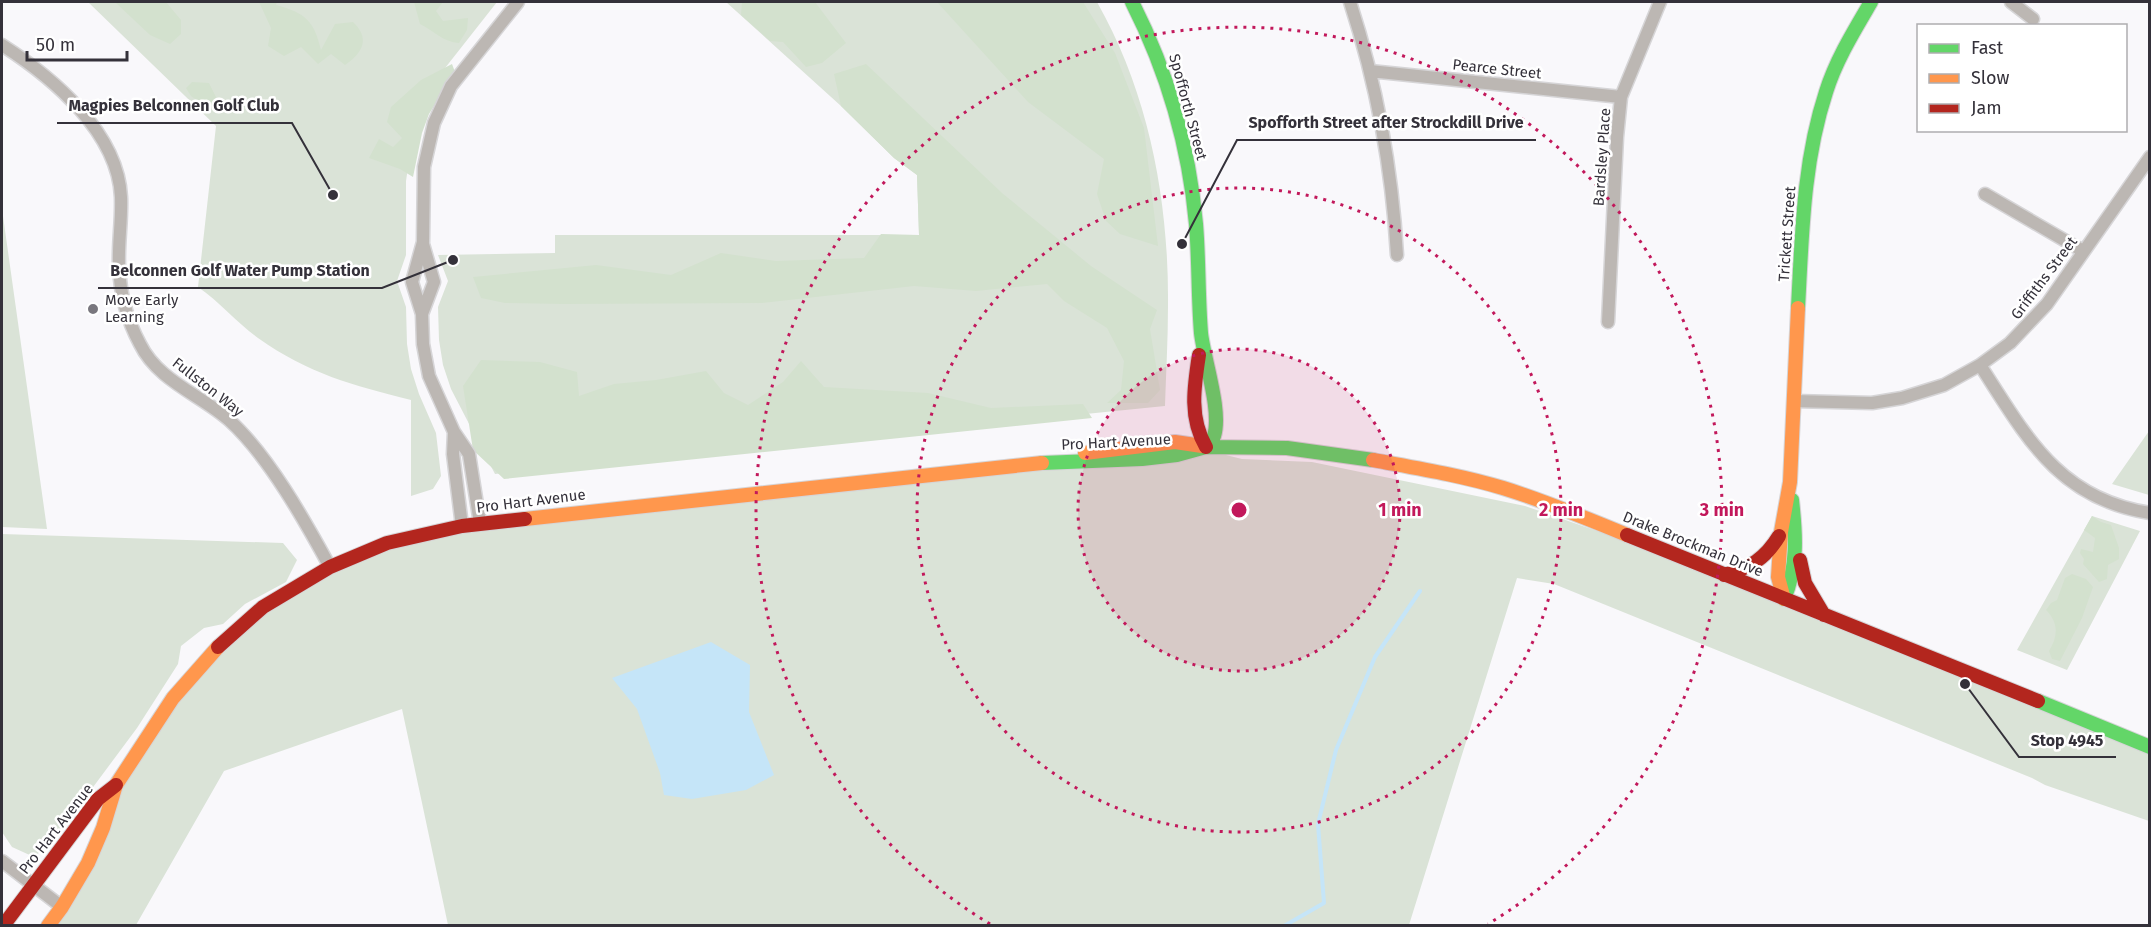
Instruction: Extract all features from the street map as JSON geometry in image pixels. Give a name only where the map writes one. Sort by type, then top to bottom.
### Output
[{"type":"street","points":[[480,523],[469,454],[454,432],[429,376],[423,344],[422,314],[412,282],[423,242],[424,166],[434,123],[457,79],[518,2]]},
{"type":"street","name":"Spofforth Street","points":[[1132,2],[1160,61],[1187,158],[1194,207],[1201,334],[1215,430],[1213,439],[1206,447],[1196,429],[1194,406],[1201,334]]},
{"type":"street","points":[[1350,2],[1381,115],[1393,193],[1397,255]]},
{"type":"street","name":"Bardsley Place","points":[[1608,322],[1621,97],[1660,2]]},
{"type":"street","name":"Trickett Street","points":[[1784,598],[1778,577],[1781,532],[1790,482],[1804,196],[1814,134],[1834,69],[1872,2]]},
{"type":"street","points":[[2011,2],[2033,19]]},
{"type":"street","name":"Fullston Way","points":[[2,45],[28,62],[52,83],[102,137],[118,178],[121,194],[119,265],[124,307],[141,347],[170,379],[228,419],[242,433],[273,474],[330,567]]},
{"type":"street","name":"Pearce Street","points":[[1370,71],[1621,97]]},
{"type":"street","name":"Griffiths Street","points":[[1794,401],[1872,403],[1902,398],[1944,385],[1980,365],[2010,344],[2047,304],[2150,157]]},
{"type":"street","points":[[1985,194],[2084,251]]},
{"type":"street","points":[[422,314],[434,282],[423,242]]},
{"type":"street","points":[[1980,365],[2023,431],[2042,457],[2056,470],[2086,492],[2107,502],[2150,513]]},
{"type":"street","points":[[454,432],[453,454],[462,526]]},
{"type":"street","name":"Pro Hart Avenue","points":[[48,926],[88,863],[103,828],[116,785],[173,698],[214,651],[263,607],[330,567],[387,543],[480,523],[1051,462],[1142,459],[1177,455],[1206,447]]},
{"type":"street","name":"Drake Brockman Drive","points":[[1206,447],[1287,448],[1369,459],[1461,477],[1552,504],[2150,747]]},
{"type":"street","name":"Trickett Street","points":[[1784,598],[1793,578],[1796,532],[1790,482]]},
{"type":"street","points":[[1724,575],[1744,570],[1762,561],[1773,548],[1781,532]]},
{"type":"street","points":[[1796,532],[1804,580],[1824,615]]},
{"type":"street","name":"Pro Hart Avenue","points":[[3,926],[98,799],[116,785]]},
{"type":"street","points":[[2,861],[62,907]]},
{"type":"shaded area","points":[[88,2],[497,2],[438,77],[411,147],[406,181],[406,255],[397,281],[406,307],[407,344],[411,369],[436,433],[441,476],[433,489],[411,496],[411,400],[332,377],[295,361],[258,338],[198,287],[216,126]]},
{"type":"shaded area","points":[[726,2],[1097,2],[1115,37],[1143,111],[1160,187],[1167,266],[1165,406],[495,474],[451,389],[443,365],[439,340],[438,307],[448,281],[438,255],[555,253],[555,235],[919,235],[917,175],[894,158],[841,106]]},
{"type":"shaded area","points":[[2,209],[47,529],[2,527]]},
{"type":"shaded area","points":[[2149,431],[2149,495],[2112,484]]},
{"type":"shaded area","points":[[1222,454],[1242,459],[1312,462],[1525,506],[1724,575],[2149,747],[2149,821],[2045,785],[1554,584],[1517,578],[1409,925],[448,925],[402,709],[224,771],[136,925],[48,926],[62,907],[116,785],[173,698],[263,607],[387,543],[999,466]]},
{"type":"shaded area","points":[[2092,516],[2140,531],[2067,670],[2017,650]]},
{"type":"shaded area","points":[[2,534],[283,543],[297,560],[286,582],[245,604],[223,624],[204,628],[181,646],[178,664],[137,728],[53,841],[34,857],[12,847],[2,832]]},
{"type":"green space","points":[[116,2],[166,2],[181,20],[181,34],[170,44],[150,35]]},
{"type":"green space","points":[[259,2],[277,2],[276,5],[302,15],[312,25],[321,50],[335,24],[353,22],[362,34],[360,51],[345,65],[331,54],[318,64],[301,47],[284,56],[268,46],[271,28]]},
{"type":"green space","points":[[414,2],[443,2],[436,11],[443,21],[468,18],[467,30],[459,43],[443,38],[420,24]]},
{"type":"green space","points":[[742,2],[815,2],[846,43],[822,63],[806,67],[783,42],[770,41],[741,15]]},
{"type":"green space","points":[[937,2],[1083,2],[1115,53],[1144,128],[1158,246],[1120,234],[1106,221],[1097,194],[1104,159],[1028,102]]},
{"type":"green space","points":[[452,64],[455,72],[429,114],[422,133],[413,177],[400,169],[369,158],[379,139],[393,147],[402,138],[387,122],[391,107],[421,80]]},
{"type":"green space","points":[[866,64],[1002,193],[1091,266],[1157,310],[1150,329],[1160,390],[1148,403],[1107,403],[1121,390],[1124,361],[1107,328],[1064,301],[1047,284],[976,291],[914,286],[762,303],[505,303],[481,298],[473,277],[596,265],[671,275],[721,253],[776,261],[864,258],[881,234],[919,235],[917,175],[894,158],[841,106],[834,74]]},
{"type":"green space","points":[[192,82],[209,83],[216,97],[214,106],[206,107],[191,96],[186,88]]},
{"type":"green space","points":[[481,360],[540,362],[577,372],[579,396],[614,384],[656,380],[706,371],[724,393],[748,405],[783,382],[801,361],[824,387],[928,393],[991,408],[1083,404],[1092,418],[504,479],[473,450],[463,386]]},
{"type":"green space","points":[[2092,516],[2111,525],[2119,548],[2119,559],[2108,565],[2107,579],[2099,582],[2083,564],[2084,559],[2080,553],[2081,549],[2093,552],[2095,538],[2084,530]]},
{"type":"green space","points":[[2072,574],[2086,579],[2093,587],[2082,618],[2060,661],[2052,659],[2049,651],[2056,630],[2046,610],[2051,603],[2057,600],[2065,578]]},
{"type":"water","points":[[711,642],[750,665],[749,712],[774,775],[746,790],[692,799],[664,795],[660,773],[637,709],[612,678]]},
{"type":"waterway","points":[[1284,926],[1324,903],[1318,824],[1336,750],[1375,657],[1420,591]]},
{"type":"traffic: fast","points":[[1132,2],[1166,82],[1182,138],[1193,195],[1201,333],[1216,413],[1214,436],[1206,447]]},
{"type":"traffic: fast","points":[[1798,308],[1805,199],[1818,118],[1835,69],[1871,2]]},
{"type":"traffic: fast","points":[[1042,463],[1142,459],[1177,455],[1206,447],[1287,448],[1373,460]]},
{"type":"traffic: fast","points":[[1784,599],[1792,575],[1795,550],[1792,500]]},
{"type":"traffic: fast","points":[[2038,701],[2150,747]]},
{"type":"traffic: slow","points":[[1784,599],[1778,577],[1781,532],[1790,482],[1798,308]]},
{"type":"traffic: slow","points":[[1085,453],[1175,442],[1202,446]]},
{"type":"traffic: slow","points":[[1373,460],[1487,483],[1550,504],[1627,535]]},
{"type":"traffic: slow","points":[[525,519],[1042,463]]},
{"type":"traffic: slow","points":[[48,926],[88,863],[103,828],[116,785],[173,698],[218,647]]},
{"type":"traffic: jam","points":[[1199,355],[1194,402],[1197,425],[1206,447]]},
{"type":"traffic: jam","points":[[218,647],[263,607],[330,567],[387,543],[462,526],[525,519]]},
{"type":"traffic: jam","points":[[1627,535],[2038,701]]},
{"type":"traffic: jam","points":[[1724,575],[1756,562],[1779,536]]},
{"type":"traffic: jam","points":[[1800,560],[1805,583],[1824,615]]},
{"type":"traffic: jam","points":[[3,926],[98,799],[116,785]]},
{"type":"place","name":"Magpies Belconnen Golf Club","points":[[333,195]]},
{"type":"place","name":"Spofforth Street after Strockdill Drive","points":[[1182,244]]},
{"type":"place","name":"Belconnen Golf Water Pump Station","points":[[453,260]]},
{"type":"place","name":"Move Early Learning","points":[[93,309]]},
{"type":"place","name":"Stop 4945","points":[[1965,684]]}]
